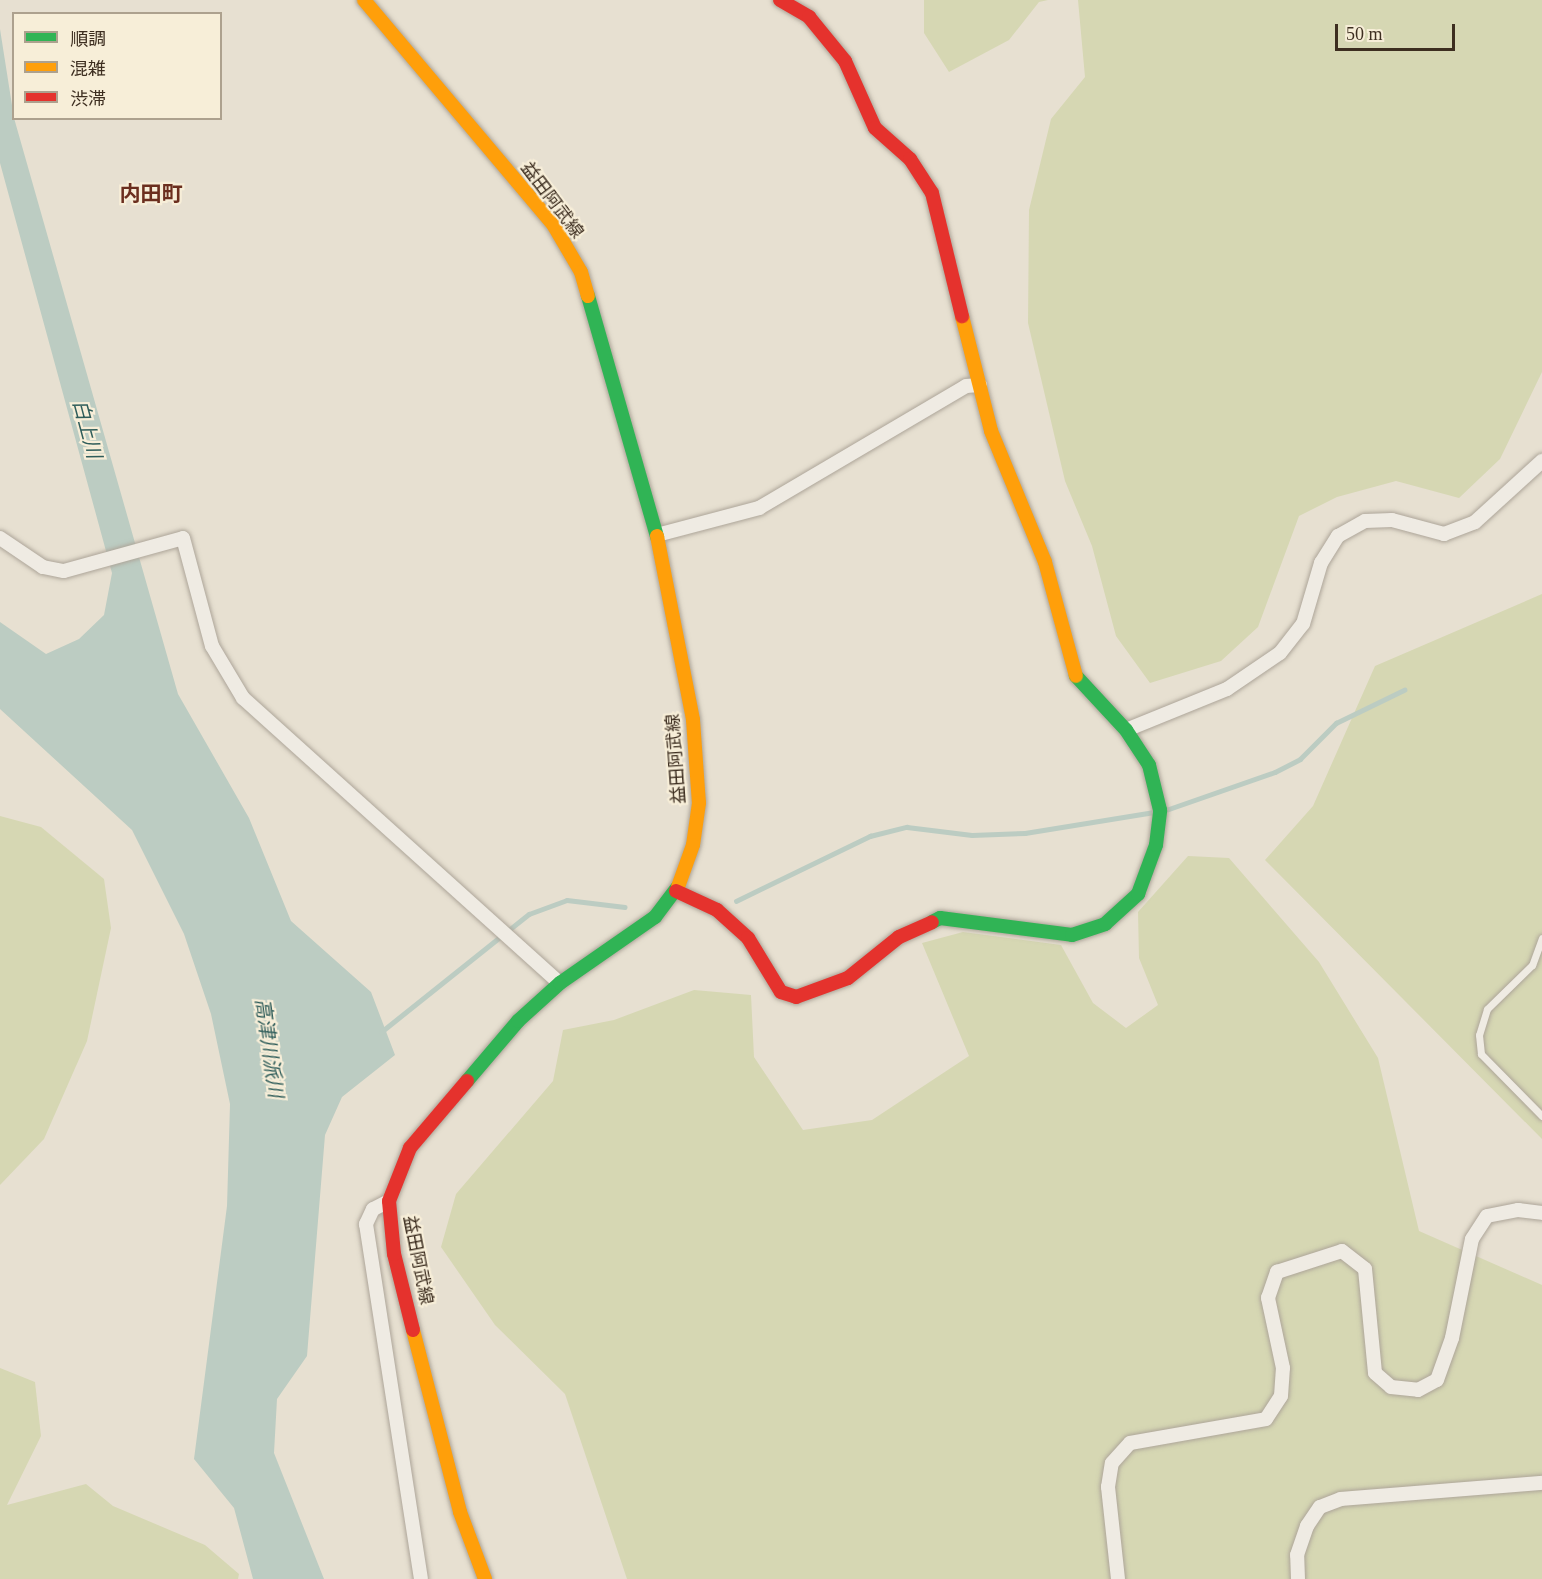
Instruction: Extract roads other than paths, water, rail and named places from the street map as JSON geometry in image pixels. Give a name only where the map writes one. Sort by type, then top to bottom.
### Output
[{"type":"main road","name":"益田阿武線","points":[[364,0],[554,226],[581,272],[657,535],[693,720],[699,803],[693,845],[676,891],[655,917],[560,983],[518,1021],[410,1148],[389,1202],[394,1254],[460,1512],[485,1579]]},
{"type":"main road","points":[[676,891],[717,910],[748,939],[781,992],[796,997],[848,978],[899,937],[940,918],[1044,935],[1072,934],[1105,924],[1138,894],[1156,845],[1156,791],[1149,765],[1126,730],[1076,677],[1045,562],[991,431],[932,193],[910,159],[875,128],[845,61],[809,17],[780,0]]},
{"type":"street","points":[[657,535],[759,508],[966,386],[980,385]]},
{"type":"street","points":[[1126,730],[1227,689],[1280,653],[1303,624],[1321,563],[1338,536],[1365,520],[1392,520],[1444,534],[1475,522],[1542,461]]},
{"type":"street","points":[[0,538],[43,567],[64,571],[183,538],[212,646],[243,698],[560,983]]},
{"type":"street","points":[[389,1202],[373,1209],[366,1224],[421,1579]]},
{"type":"street","points":[[1118,1579],[1108,1487],[1112,1464],[1130,1443],[1266,1419],[1281,1396],[1282,1368],[1268,1298],[1277,1272],[1308,1258],[1342,1251],[1365,1269],[1376,1373],[1391,1387],[1418,1390],[1437,1380],[1452,1338],[1472,1239],[1487,1216],[1518,1210],[1542,1213]]},
{"type":"street","points":[[1298,1579],[1297,1555],[1307,1526],[1320,1507],[1341,1499],[1542,1483]]},
{"type":"lane","points":[[1542,938],[1532,965],[1487,1009],[1479,1035],[1481,1054],[1542,1116]]},
{"type":"water","points":[[0,29],[12,105],[12,120],[15,120],[178,694],[249,818],[291,921],[371,992],[395,1055],[342,1097],[325,1135],[307,1356],[277,1399],[274,1453],[324,1579],[253,1579],[234,1508],[194,1459],[227,1206],[230,1104],[211,1014],[184,934],[132,830],[0,709],[0,622],[46,654],[79,639],[104,615],[112,573],[0,163]]},
{"type":"waterway","points":[[1166,810],[1275,772],[1300,759],[1336,723],[1404,690]]},
{"type":"waterway","points":[[736,901],[870,836],[907,827],[972,835],[1025,833],[1155,812]]},
{"type":"waterway","points":[[381,1032],[529,914],[567,900],[625,907]]},
{"type":"district","name":"内田町","points":[[151,194]]},
{"type":"water label","name":"白上川","points":[[87,429]]},
{"type":"water label","name":"高津川派川","points":[[269,1048]]}]
